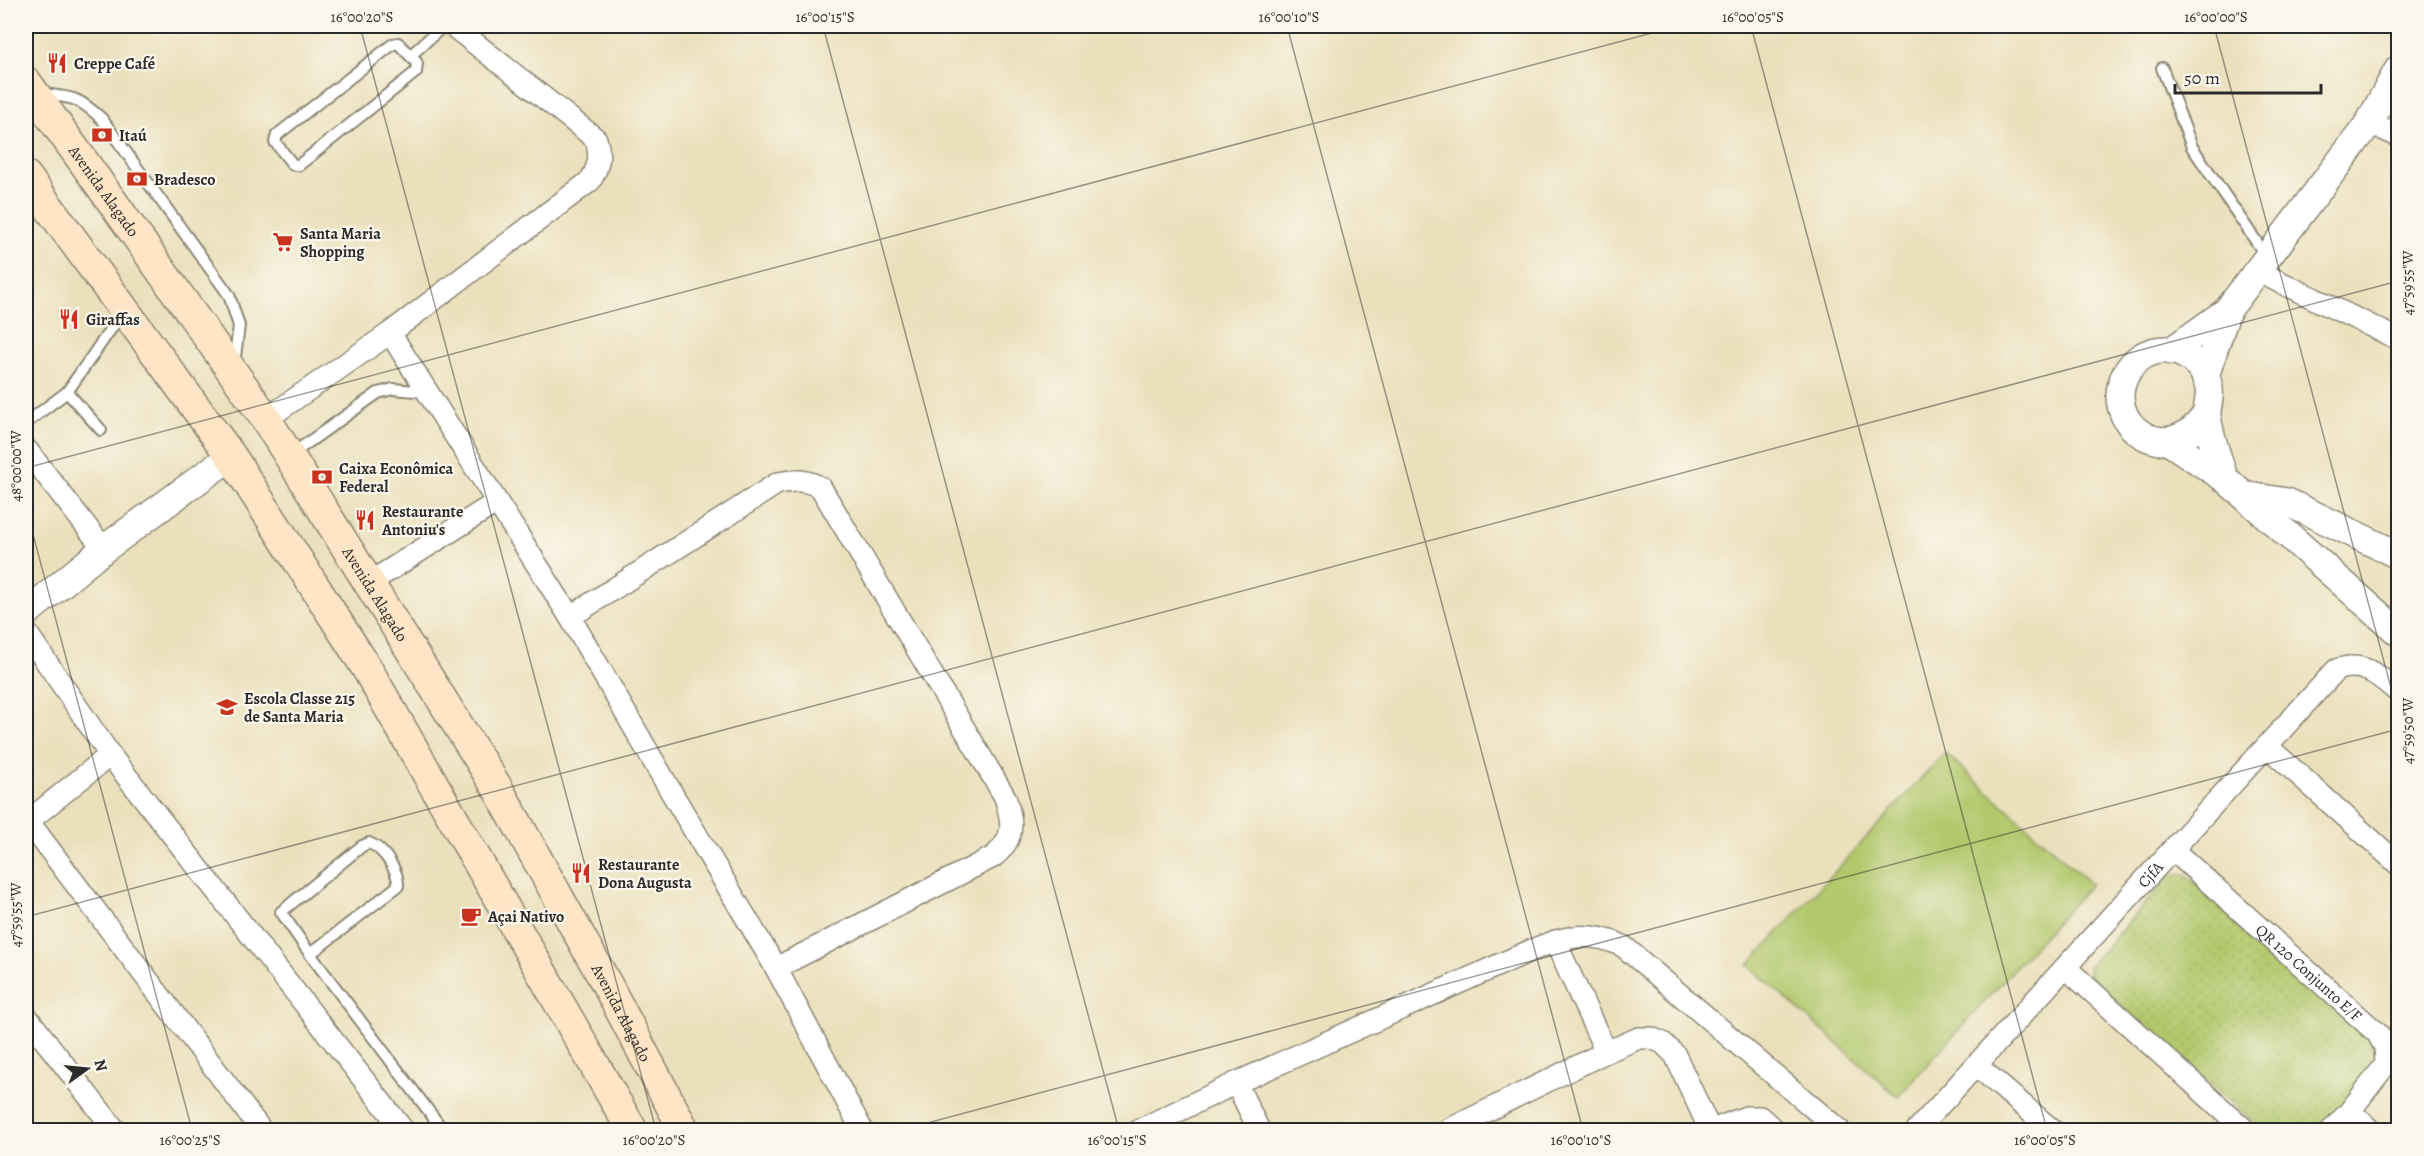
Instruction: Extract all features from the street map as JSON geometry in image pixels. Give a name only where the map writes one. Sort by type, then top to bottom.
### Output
[{"type":"main road","name":"Avenida Alagado","points":[[30,88],[266,419],[498,789],[606,981],[657,1081],[674,1129]]},
{"type":"main road","points":[[26,176],[231,456],[366,667],[626,1118],[653,1092],[657,1081]]},
{"type":"street","points":[[266,419],[390,333],[590,182],[598,168],[600,150],[596,139],[453,26]]},
{"type":"street","points":[[2171,351],[2227,311],[2368,123],[2398,70]]},
{"type":"street","points":[[2368,123],[2398,136]]},
{"type":"street","points":[[2262,265],[2398,339]]},
{"type":"street","points":[[2205,376],[2227,311]]},
{"type":"street","points":[[390,333],[570,617],[776,968],[862,1131]]},
{"type":"street","points":[[2156,351],[2171,351],[2185,355],[2197,364],[2205,376],[2210,388],[2210,401],[2206,414],[2197,427],[2184,437],[2168,441],[2153,440],[2139,433],[2128,422],[2122,409],[2120,394],[2123,379],[2130,366],[2142,356],[2156,351]]},
{"type":"street","points":[[2206,414],[2233,486]]},
{"type":"street","points":[[2168,441],[2233,486],[2398,632]]},
{"type":"street","points":[[26,450],[104,549]]},
{"type":"street","points":[[26,613],[104,549],[231,456]]},
{"type":"street","points":[[570,617],[778,483],[793,480],[811,482],[821,488],[1005,797],[1012,819],[1010,835],[1005,848],[993,858],[776,968]]},
{"type":"street","points":[[2233,486],[2288,502],[2398,555]]},
{"type":"street","points":[[369,583],[497,502]]},
{"type":"street","points":[[26,632],[110,755],[404,1131]]},
{"type":"street","name":"CjfA","points":[[1917,1131],[2336,670],[2348,665],[2364,667],[2377,674],[2398,692]]},
{"type":"street","points":[[2268,747],[2398,864]]},
{"type":"street","points":[[110,755],[27,822],[261,1131]]},
{"type":"street","name":"QR 120 Conjunto E/F","points":[[2173,850],[2378,1034],[2385,1047],[2386,1064],[2332,1131]]},
{"type":"street","points":[[1139,1131],[1236,1083],[1555,941],[1580,936],[1605,938],[1623,946],[1839,1131]]},
{"type":"street","points":[[1555,941],[1606,1052]]},
{"type":"street","points":[[2066,968],[2245,1131]]},
{"type":"street","points":[[26,1016],[115,1131]]},
{"type":"street","points":[[1448,1131],[1606,1052],[1639,1038],[1651,1038],[1663,1043],[1675,1055],[1711,1130],[1746,1117],[1760,1117],[1774,1131]]},
{"type":"street","points":[[1977,1066],[2052,1131]]},
{"type":"street","points":[[1236,1083],[1259,1131]]},
{"type":"street","points":[[2350,1111],[2370,1131]]},
{"type":"lane","points":[[410,56],[443,26]]},
{"type":"lane","points":[[393,44],[402,44],[410,56],[417,63],[416,72],[299,165],[293,165],[275,142],[277,135],[393,44]]},
{"type":"lane","points":[[2162,68],[2192,147],[2262,265]]},
{"type":"lane","points":[[30,88],[84,102],[102,119],[229,295],[239,326],[232,373]]},
{"type":"lane","points":[[26,423],[68,392],[124,310]]},
{"type":"lane","points":[[289,456],[378,393],[393,389],[428,392]]},
{"type":"lane","points":[[68,392],[101,430]]},
{"type":"lane","points":[[310,954],[398,886],[397,873],[376,846],[369,843],[362,846],[281,912],[310,954],[443,1131]]},
{"type":"green space","points":[[1945,753],[2091,884],[1898,1097],[1748,965]]},
{"type":"green space","points":[[2185,874],[2372,1038],[2378,1065],[2322,1130],[2263,1130],[2091,979],[2088,973],[2089,966],[2170,876]]},
{"type":"place","name":"Creppe Café","points":[[57,63]]},
{"type":"place","name":"Itaú","points":[[102,135]]},
{"type":"place","name":"Bradesco","points":[[137,179]]},
{"type":"place","name":"Santa Maria Shopping","points":[[283,242]]},
{"type":"place","name":"Giraffas","points":[[69,319]]},
{"type":"place","name":"Caixa Econômica Federal","points":[[322,477]]},
{"type":"place","name":"Restaurante Antoniu's","points":[[365,520]]},
{"type":"place","name":"Escola Classe 215 de Santa Maria","points":[[227,707]]},
{"type":"place","name":"Restaurante Dona Augusta","points":[[581,873]]},
{"type":"place","name":"Açai Nativo","points":[[471,916]]}]
